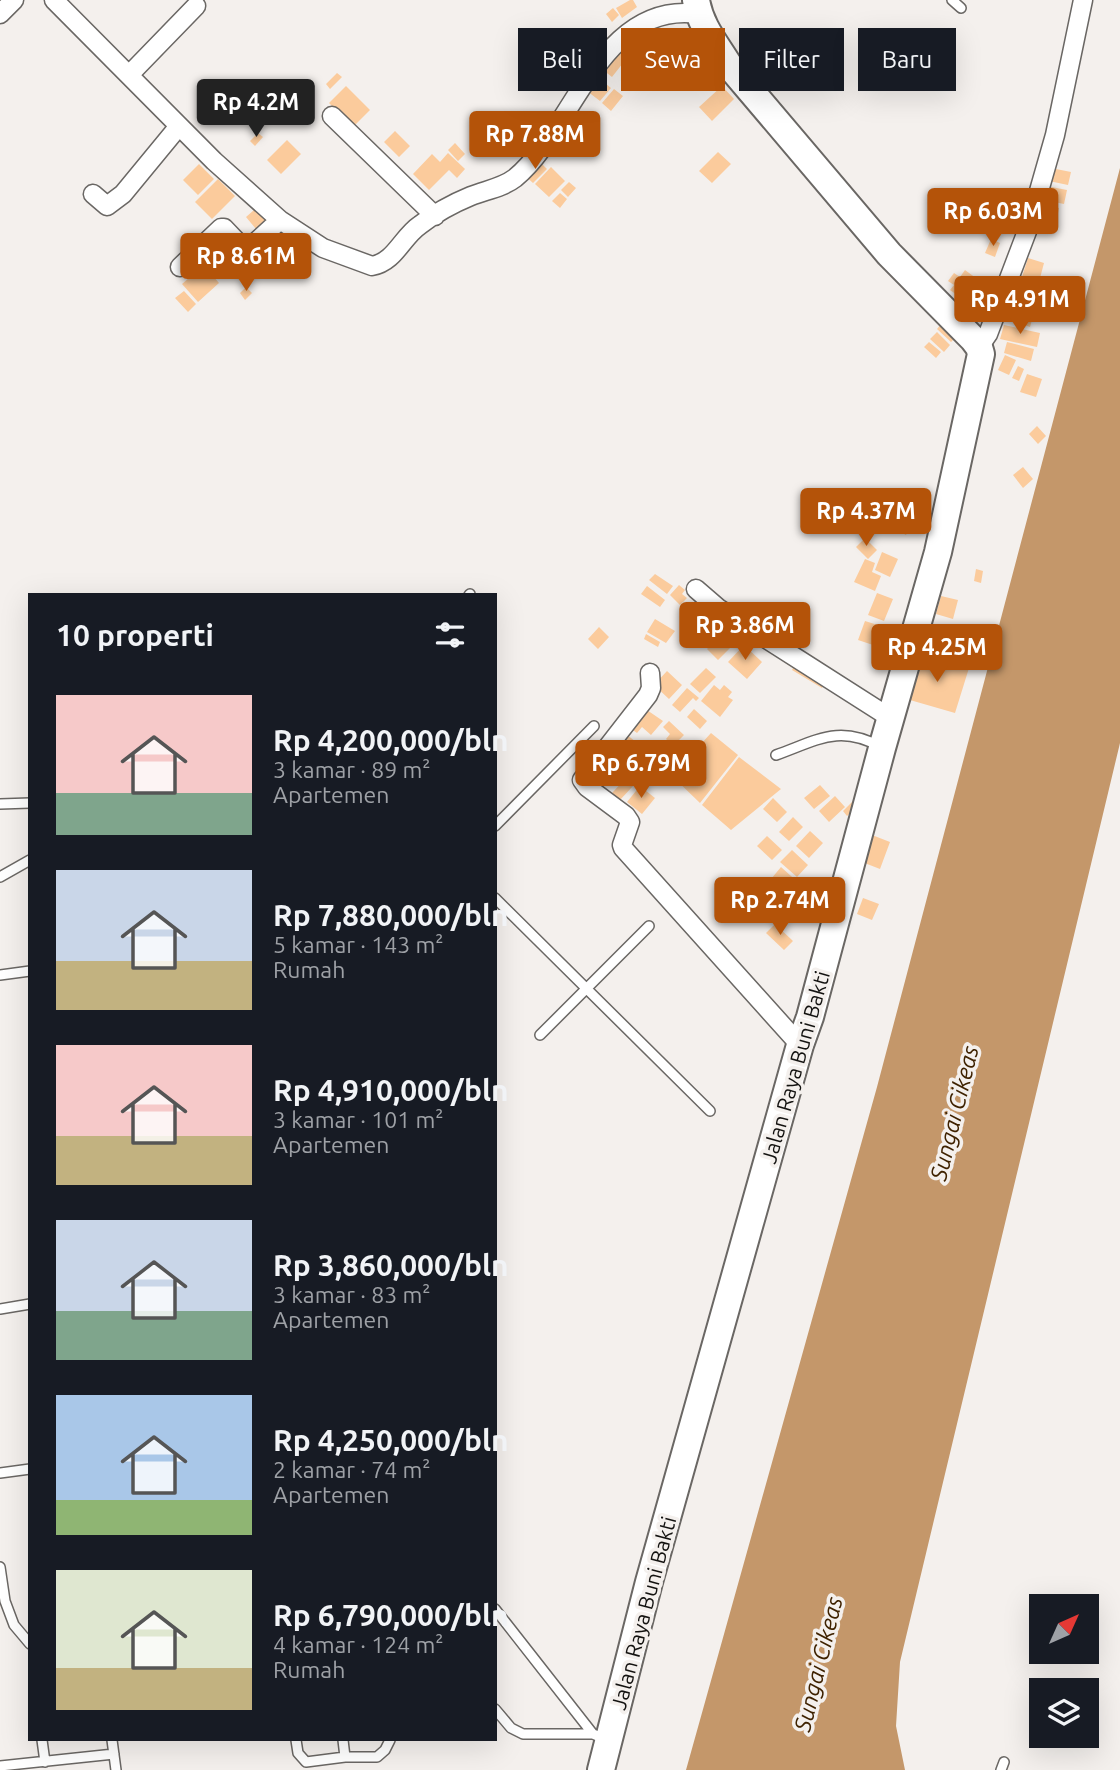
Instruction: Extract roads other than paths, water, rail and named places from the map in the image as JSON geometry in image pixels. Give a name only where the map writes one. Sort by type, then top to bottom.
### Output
[{"type":"main road","points":[[697,7],[729,64],[880,244],[979,347]]},
{"type":"main road","name":"Jalan Raya Buni Bakti","points":[[601,1770],[601,1737],[649,1582],[810,1017],[938,552],[980,361],[979,347]]},
{"type":"street","points":[[0,13],[14,0]]},
{"type":"street","name":"Jalan Raya Buni Bakti","points":[[979,347],[988,334],[1029,226],[1055,135],[1083,0]]},
{"type":"street","points":[[67,4],[214,162],[280,220],[323,248],[372,266],[379,265],[391,256],[413,230],[467,197],[505,184],[529,165],[604,47],[633,19],[654,10],[697,7]]},
{"type":"street","points":[[130,74],[196,6]]},
{"type":"street","points":[[332,116],[435,216]]},
{"type":"street","points":[[93,194],[107,206],[123,194],[179,126]]},
{"type":"street","points":[[180,267],[221,228],[246,251],[280,220]]},
{"type":"street","points":[[696,589],[729,615],[892,719]]},
{"type":"street","points":[[650,673],[652,688],[648,695],[582,780],[630,822],[623,848],[800,1045]]},
{"type":"lane","points":[[952,0],[961,8]]},
{"type":"lane","points":[[497,824],[594,726]]},
{"type":"lane","points":[[776,755],[835,734],[868,740],[882,748]]},
{"type":"lane","points":[[0,804],[28,803]]},
{"type":"lane","points":[[0,877],[28,861]]},
{"type":"lane","points":[[497,900],[710,1111]]},
{"type":"lane","points":[[540,1035],[649,926]]},
{"type":"lane","points":[[0,975],[28,971]]},
{"type":"lane","points":[[0,1309],[28,1304]]},
{"type":"lane","points":[[0,1473],[28,1469]]},
{"type":"lane","points":[[0,1567],[5,1601],[14,1625],[28,1642]]},
{"type":"lane","points":[[497,1611],[601,1737]]},
{"type":"lane","points":[[497,1711],[511,1728],[523,1734],[601,1737]]},
{"type":"lane","points":[[42,1741],[45,1762]]},
{"type":"lane","points":[[112,1741],[116,1770]]},
{"type":"lane","points":[[296,1741],[298,1753],[306,1762],[377,1757],[390,1741]]},
{"type":"lane","points":[[343,1741],[345,1758]]},
{"type":"lane","points":[[0,1766],[114,1754]]},
{"type":"water","name":"Sungai Cikeas","points":[[1120,168],[1120,743],[900,1662],[896,1726],[905,1770],[686,1770],[877,1087]]}]
